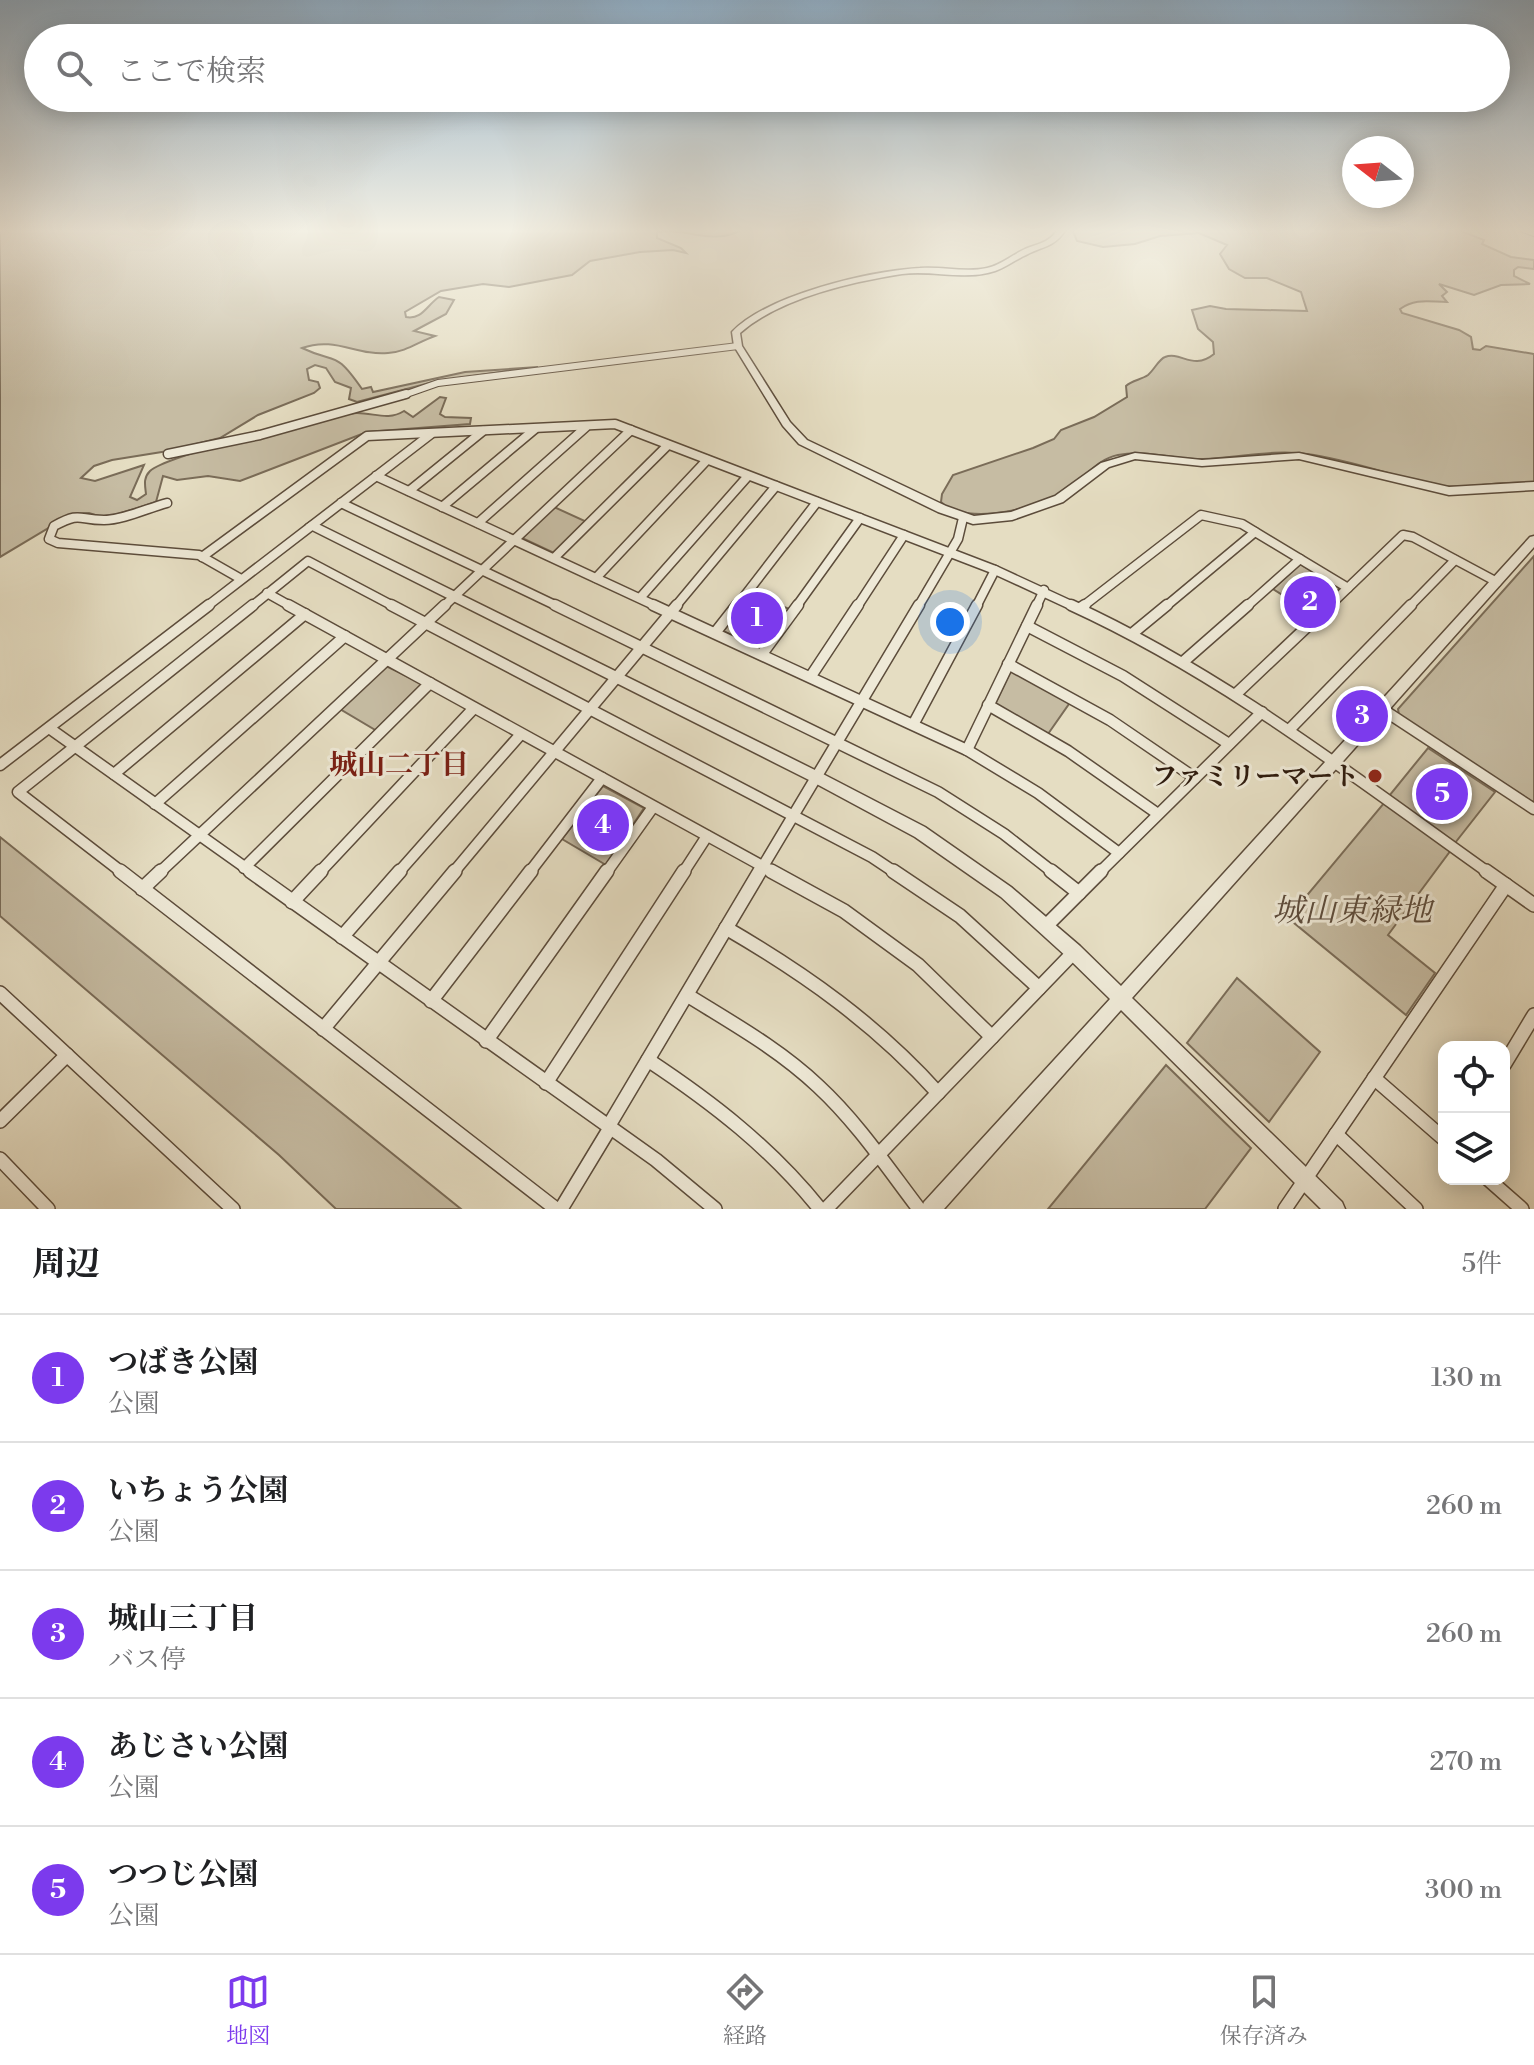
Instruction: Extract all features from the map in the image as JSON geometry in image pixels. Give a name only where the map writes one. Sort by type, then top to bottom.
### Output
[{"type":"street","points":[[854,285],[773,308],[744,322],[736,332],[738,346],[786,424],[803,442],[963,518],[1004,517],[1048,503],[1074,491],[1105,465],[1135,456],[1209,463],[1299,456],[1323,459],[1438,490],[1475,492],[1516,485],[1534,486]]},
{"type":"street","points":[[168,454],[260,435],[323,415],[372,406],[438,383],[738,346]]},
{"type":"street","points":[[202,557],[367,436],[615,424],[995,570],[1082,607],[1133,633],[1236,694],[1534,905]]},
{"type":"street","points":[[478,523],[587,426]]},
{"type":"street","points":[[442,507],[535,429]]},
{"type":"street","points":[[142,889],[631,430]]},
{"type":"street","points":[[409,491],[483,431]]},
{"type":"street","points":[[0,765],[431,434]]},
{"type":"street","points":[[554,558],[668,445]]},
{"type":"street","points":[[596,578],[707,460]]},
{"type":"street","points":[[376,476],[914,723],[967,750],[1052,802],[1119,853]]},
{"type":"street","points":[[640,598],[748,476]]},
{"type":"street","points":[[323,1029],[776,486]]},
{"type":"street","points":[[715,633],[817,502]]},
{"type":"street","points":[[167,503],[104,520],[76,515],[58,522],[48,536],[58,543],[202,557],[241,579]]},
{"type":"street","points":[[341,503],[642,646],[950,800],[1004,834],[1079,893]]},
{"type":"street","points":[[1082,607],[1201,515],[1242,524],[1348,588]]},
{"type":"street","points":[[762,654],[860,518]]},
{"type":"street","points":[[963,518],[958,539],[950,553],[816,777],[794,815],[763,867],[726,928],[609,1128],[558,1209],[18,792],[308,561],[794,815],[872,857],[935,896],[1008,957],[1039,988]]},
{"type":"street","points":[[312,525],[920,832],[1006,892],[1046,926],[1335,1209]]},
{"type":"street","points":[[1133,633],[1255,532]]},
{"type":"street","points":[[1236,694],[1403,535],[1408,534],[1497,582]]},
{"type":"street","points":[[811,676],[904,535]]},
{"type":"street","points":[[931,1209],[1534,540]]},
{"type":"street","points":[[1183,662],[1300,559]]},
{"type":"street","points":[[1289,730],[1455,560]]},
{"type":"street","points":[[914,723],[995,570]]},
{"type":"street","points":[[967,750],[1044,590]]},
{"type":"street","points":[[267,593],[828,902],[878,934],[938,982],[992,1037]]},
{"type":"street","points":[[114,774],[305,614]]},
{"type":"street","points":[[1027,626],[1123,676],[1229,744]]},
{"type":"street","points":[[155,804],[345,636]]},
{"type":"street","points":[[1008,664],[1110,720],[1195,778]]},
{"type":"street","points":[[244,868],[430,683]]},
{"type":"street","points":[[988,705],[1068,751],[1158,814]]},
{"type":"street","points":[[292,902],[474,708]]},
{"type":"street","points":[[1382,709],[1534,809]]},
{"type":"street","points":[[1046,926],[1262,712]]},
{"type":"street","points":[[49,728],[609,1128],[715,1209]]},
{"type":"street","points":[[342,937],[521,734]]},
{"type":"street","points":[[431,1001],[602,778]]},
{"type":"street","points":[[486,1041],[653,807]]},
{"type":"street","points":[[546,1083],[707,836]]},
{"type":"street","points":[[1285,1209],[1506,885]]},
{"type":"street","points":[[726,928],[801,971],[839,998],[896,1047],[938,1093]]},
{"type":"street","points":[[826,1209],[1074,952]]},
{"type":"street","points":[[0,993],[233,1209]]},
{"type":"street","points":[[687,995],[801,1071],[856,1126],[919,1209]]},
{"type":"street","points":[[1510,1055],[1534,1015]]},
{"type":"street","points":[[0,1121],[67,1055]]},
{"type":"street","points":[[648,1060],[756,1136],[787,1167],[820,1209]]},
{"type":"street","points":[[1374,1078],[1438,1134]]},
{"type":"street","points":[[1336,1134],[1416,1209]]},
{"type":"street","points":[[0,1159],[48,1209]]},
{"type":"street","points":[[1495,1185],[1522,1209]]},
{"type":"green space","points":[[0,285],[474,285],[441,291],[405,312],[406,317],[412,317],[439,297],[454,300],[446,314],[414,331],[435,336],[401,351],[366,352],[325,344],[302,348],[340,363],[362,389],[371,387],[373,392],[465,372],[538,367],[437,381],[357,402],[349,399],[351,388],[335,382],[326,368],[315,365],[307,369],[309,380],[318,382],[320,388],[314,393],[258,415],[220,438],[112,460],[94,466],[81,478],[95,481],[144,465],[130,497],[137,500],[146,494],[145,479],[150,471],[185,456],[249,436],[341,415],[387,416],[404,411],[413,417],[440,397],[446,398],[440,414],[471,418],[470,424],[367,432],[240,481],[208,476],[177,480],[163,476],[156,502],[105,518],[89,513],[72,514],[0,557]]},
{"type":"green space","points":[[1285,285],[1440,285],[1447,292],[1442,296],[1447,302],[1417,302],[1400,309],[1402,313],[1459,330],[1471,337],[1473,349],[1480,350],[1486,346],[1534,354],[1534,483],[1438,486],[1340,460],[1294,453],[1203,459],[1129,453],[1104,460],[1068,489],[1023,508],[985,514],[968,513],[941,502],[953,475],[1033,448],[1054,439],[1061,430],[1094,417],[1127,397],[1126,386],[1148,375],[1165,357],[1200,361],[1214,354],[1213,342],[1198,329],[1192,310],[1210,306],[1307,311],[1301,292]]},
{"type":"green space","points":[[1444,285],[1500,285],[1474,295]]},
{"type":"green space","points":[[554,507],[587,522],[554,553],[522,538]]},
{"type":"green space","points":[[1534,556],[1534,803],[1399,715],[1398,709]]},
{"type":"green space","points":[[1300,564],[1340,588],[1313,614],[1273,589]]},
{"type":"green space","points":[[751,593],[789,609],[760,648],[723,631]]},
{"type":"green space","points":[[386,666],[421,683],[421,687],[377,731],[340,709]]},
{"type":"green space","points":[[1011,670],[1071,701],[1048,734],[995,704]]},
{"type":"green space","points":[[1428,748],[1495,792],[1455,843],[1389,796]]},
{"type":"green space","points":[[603,786],[644,808],[606,865],[562,839]]},
{"type":"green space","name":"城山東緑地","points":[[1384,803],[1451,850],[1388,935],[1435,973],[1406,1015],[1288,918]]},
{"type":"green space","points":[[0,837],[461,1209],[336,1209],[279,1155],[0,916]]},
{"type":"green space","points":[[1237,978],[1320,1052],[1269,1122],[1187,1043]]},
{"type":"green space","points":[[1166,1065],[1251,1148],[1205,1209],[1048,1209]]},
{"type":"place","name":"いちょう公園","points":[[1310,602]]},
{"type":"place","name":"つばき公園","points":[[757,618]]},
{"type":"place","name":"城山三丁目","points":[[1362,716]]},
{"type":"place","name":"ファミリーマート","points":[[1375,776]]},
{"type":"place","name":"つつじ公園","points":[[1442,794]]},
{"type":"place","name":"あじさい公園","points":[[603,825]]},
{"type":"district","name":"城山二丁目","points":[[399,764]]}]
